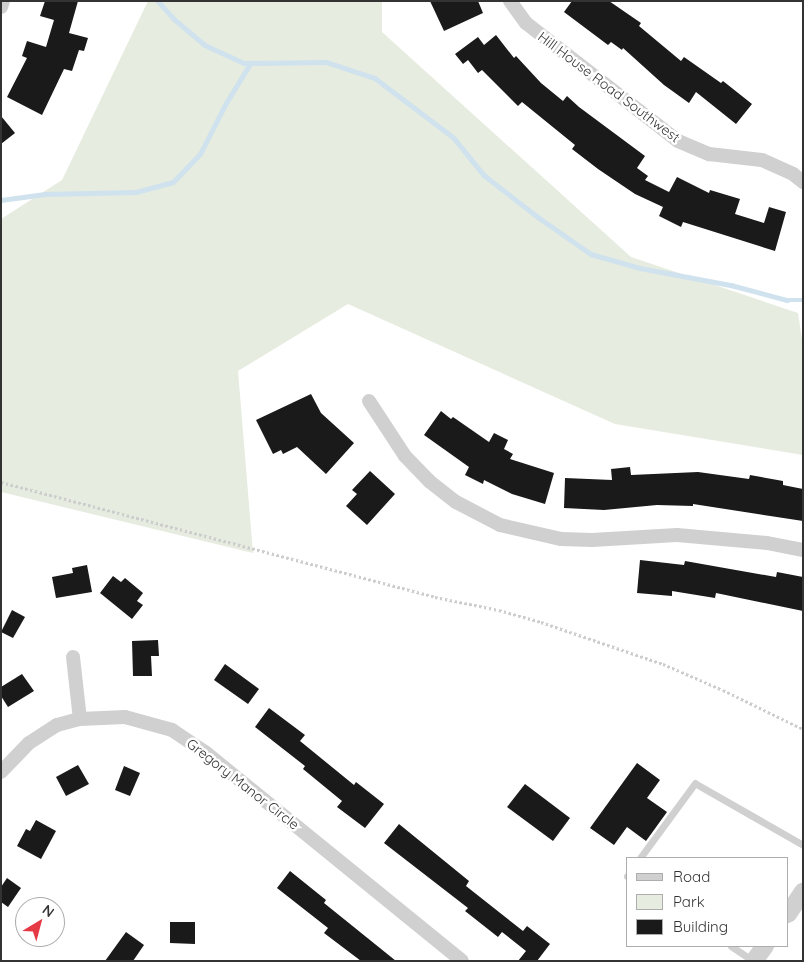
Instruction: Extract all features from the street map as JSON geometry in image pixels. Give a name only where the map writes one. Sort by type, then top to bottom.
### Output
[{"type":"street","points":[[1,6],[3,1]]},
{"type":"street","name":"Hill House Road Southwest","points":[[510,1],[526,23],[678,141],[709,154],[762,160],[793,174],[803,182]]},
{"type":"street","points":[[369,401],[405,456],[429,481],[456,502],[500,525],[561,539],[592,540],[677,535],[767,543],[803,550]]},
{"type":"street","points":[[73,657],[80,719]]},
{"type":"street","name":"Gregory Manor Circle","points":[[1,772],[29,743],[57,725],[80,719],[125,718],[172,730],[205,752],[462,961]]},
{"type":"street","points":[[789,913],[803,892]]},
{"type":"street","points":[[754,961],[764,947]]},
{"type":"lane","points":[[641,857],[696,784],[803,846]]},
{"type":"lane","points":[[733,947],[754,961]]},
{"type":"path","points":[[1,482],[435,597],[499,610],[541,622],[663,664],[723,690],[803,729]]},
{"type":"green space","points":[[148,1],[382,1],[382,32],[631,257],[798,313],[803,346],[803,455],[615,424],[348,304],[238,371],[253,553],[1,492],[1,219],[62,180]]},
{"type":"building","points":[[45,1],[78,1],[69,33],[88,38],[84,51],[79,50],[72,71],[64,69],[42,115],[7,97],[27,58],[22,56],[27,41],[46,47],[54,20],[40,16]]},
{"type":"building","points":[[430,1],[478,1],[483,13],[444,31]]},
{"type":"building","points":[[572,1],[609,1],[641,23],[639,26],[681,61],[684,57],[721,83],[723,81],[752,104],[736,124],[696,92],[689,103],[664,85],[623,48],[622,50],[611,42],[608,45],[564,12]]},
{"type":"building","points":[[496,35],[514,58],[516,56],[541,83],[563,101],[567,96],[645,156],[637,168],[648,176],[645,180],[669,192],[677,177],[709,193],[710,190],[740,199],[735,214],[764,223],[769,207],[786,212],[775,251],[683,222],[681,227],[659,216],[663,207],[635,194],[598,169],[572,149],[575,145],[522,102],[518,106],[482,70],[478,73],[468,60],[463,64],[455,54],[478,37],[484,45]]},
{"type":"building","points":[[1,116],[15,133],[1,144]]},
{"type":"building","points":[[311,394],[321,413],[354,443],[326,474],[297,447],[283,454],[281,450],[273,454],[256,420]]},
{"type":"building","points":[[441,411],[489,442],[494,433],[508,440],[504,449],[513,454],[510,459],[554,473],[545,504],[512,494],[484,480],[483,484],[465,475],[469,467],[424,435]]},
{"type":"building","points":[[630,467],[631,475],[698,472],[749,479],[750,475],[783,481],[783,485],[803,489],[803,521],[693,504],[693,506],[657,505],[604,510],[564,508],[565,478],[612,480],[611,469]]},
{"type":"building","points":[[370,471],[395,494],[367,525],[346,506],[357,494],[352,490]]},
{"type":"building","points":[[640,560],[684,565],[685,561],[776,577],[777,572],[803,577],[803,611],[716,593],[715,598],[672,591],[672,596],[637,593]]},
{"type":"building","points":[[87,565],[92,592],[56,598],[52,577],[73,573],[72,568]]},
{"type":"building","points":[[113,576],[121,582],[125,578],[143,593],[137,601],[143,605],[132,619],[100,593]]},
{"type":"building","points":[[12,610],[25,617],[13,638],[1,632]]},
{"type":"building","points":[[158,640],[159,656],[151,656],[152,676],[133,676],[132,641]]},
{"type":"building","points":[[225,664],[259,689],[248,704],[214,680]]},
{"type":"building","points":[[22,674],[34,691],[8,707],[1,696],[1,687]]},
{"type":"building","points":[[269,708],[305,735],[300,741],[354,785],[356,782],[384,804],[365,828],[337,807],[342,801],[303,769],[305,766],[255,727]]},
{"type":"building","points":[[637,763],[660,780],[647,798],[667,812],[646,841],[627,827],[614,845],[590,828]]},
{"type":"building","points":[[78,765],[89,784],[66,796],[56,777]]},
{"type":"building","points":[[124,766],[140,773],[130,796],[115,790]]},
{"type":"building","points":[[525,784],[570,818],[553,841],[507,807]]},
{"type":"building","points":[[36,820],[56,831],[41,859],[17,846],[26,829],[30,831]]},
{"type":"building","points":[[399,824],[469,881],[466,886],[523,931],[527,926],[550,944],[537,961],[518,961],[526,951],[502,932],[498,937],[465,911],[468,908],[384,843]]},
{"type":"building","points":[[290,871],[326,900],[324,903],[396,961],[361,961],[324,933],[328,928],[277,888]]},
{"type":"building","points":[[7,878],[21,888],[8,907],[1,902],[1,887]]},
{"type":"building","points":[[170,922],[195,922],[195,944],[170,943]]},
{"type":"building","points":[[126,932],[144,945],[133,961],[105,961]]},
{"type":"waterway","points":[[158,1],[174,19],[205,45],[244,63],[326,62],[375,78],[454,138],[484,175],[538,217],[591,254],[640,268],[731,285],[787,300],[803,300]]},
{"type":"waterway","points":[[1,200],[45,194],[136,192],[173,182],[200,154],[226,103],[250,64]]}]
